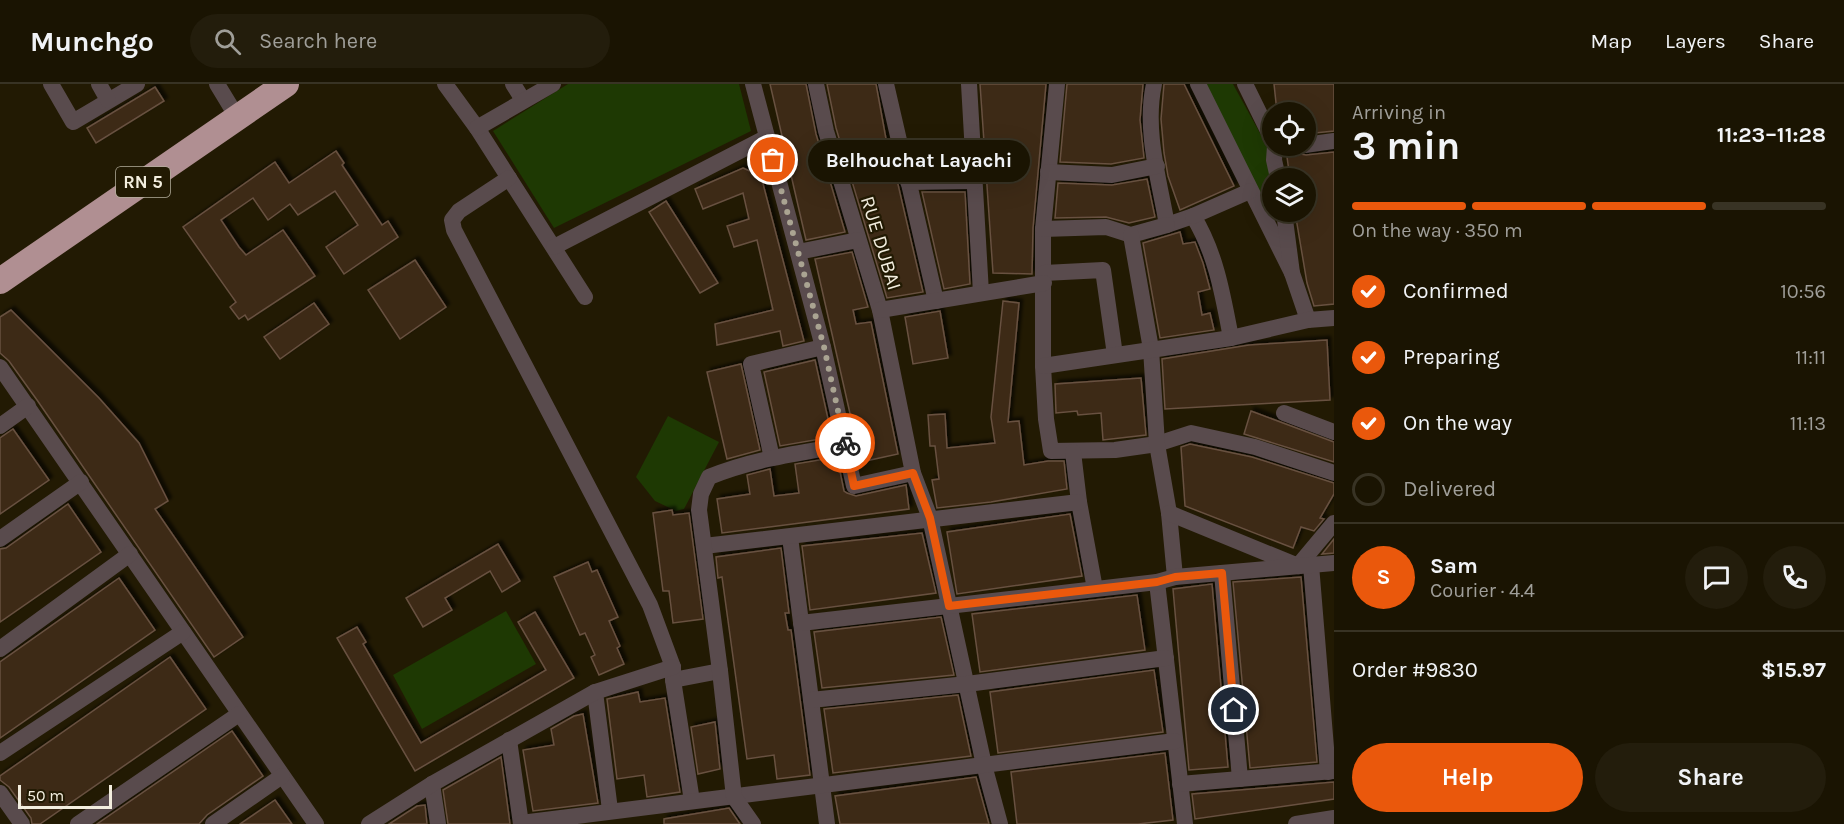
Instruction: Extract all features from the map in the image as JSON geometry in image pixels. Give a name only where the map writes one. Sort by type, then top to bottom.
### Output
[{"type":"highway","name":"RN 5","points":[[0,281],[234,112],[262,84]]},
{"type":"highway","name":"RN 5","points":[[0,264],[234,112],[286,84]]},
{"type":"street","points":[[51,84],[73,122],[137,84]]},
{"type":"street","points":[[99,84],[108,100]]},
{"type":"street","points":[[217,84],[234,112]]},
{"type":"street","points":[[445,84],[477,128],[585,297]]},
{"type":"street","points":[[513,84],[524,100]]},
{"type":"street","points":[[477,128],[553,84]]},
{"type":"street","points":[[753,84],[824,347],[854,486],[913,473]]},
{"type":"street","name":"RUE DUBAI","points":[[816,84],[826,131],[880,310],[913,473],[930,518],[984,765],[1000,824]]},
{"type":"street","points":[[886,84],[936,301]]},
{"type":"street","points":[[969,84],[981,293]]},
{"type":"street","points":[[1057,84],[1043,229],[1043,366],[1051,451],[1115,450],[1157,444],[1191,433],[1255,447],[1334,473]]},
{"type":"street","points":[[1154,84],[1150,104],[1151,135],[1167,225]]},
{"type":"street","points":[[1198,84],[1292,273],[1308,320]]},
{"type":"street","points":[[1245,84],[1262,119]]},
{"type":"street","points":[[554,247],[767,137]]},
{"type":"street","points":[[1316,143],[1334,141]]},
{"type":"street","points":[[1048,172],[1112,175],[1157,166]]},
{"type":"street","points":[[509,178],[459,212],[452,220],[454,230],[650,605],[673,674],[692,801]]},
{"type":"street","points":[[908,182],[974,181]]},
{"type":"street","points":[[1043,229],[1106,226],[1131,235],[1193,216],[1250,191]]},
{"type":"street","points":[[1193,216],[1205,236],[1221,285],[1231,338]]},
{"type":"street","points":[[1285,222],[1292,273]]},
{"type":"street","points":[[1131,235],[1152,349],[1157,444],[1169,513],[1175,577]]},
{"type":"street","points":[[798,252],[858,240]]},
{"type":"street","points":[[880,310],[981,293],[1044,278],[1103,270],[1115,355]]},
{"type":"street","points":[[1043,366],[1231,338],[1308,320],[1334,318]]},
{"type":"street","points":[[772,458],[751,364],[824,347]]},
{"type":"street","points":[[0,367],[316,824]]},
{"type":"street","points":[[0,426],[28,406]]},
{"type":"street","points":[[1284,413],[1334,432]]},
{"type":"street","points":[[753,824],[734,797],[699,510],[701,494],[709,477],[732,468],[772,458],[845,445]]},
{"type":"street","points":[[1073,452],[1079,502],[1095,589]]},
{"type":"street","points":[[0,538],[81,482]]},
{"type":"street","points":[[705,546],[1079,502]]},
{"type":"street","points":[[1169,513],[1304,566]]},
{"type":"street","points":[[1180,784],[1331,771],[1304,566],[1334,523]]},
{"type":"street","points":[[790,537],[827,824]]},
{"type":"street","points":[[0,649],[130,554]]},
{"type":"street","points":[[801,623],[1157,582],[1175,577],[1334,563]]},
{"type":"street","points":[[1222,573],[1240,779]]},
{"type":"street","points":[[1157,582],[1185,824]]},
{"type":"street","points":[[0,753],[183,632]]},
{"type":"street","points":[[811,700],[967,684],[1166,658]]},
{"type":"street","points":[[369,824],[432,784],[595,692],[673,674],[720,671]]},
{"type":"street","points":[[595,692],[610,810]]},
{"type":"street","points":[[78,824],[239,714]]},
{"type":"street","points":[[509,740],[521,823],[610,810],[734,797],[1175,741]]},
{"type":"street","points":[[213,824],[282,776]]},
{"type":"street","points":[[432,784],[438,824]]},
{"type":"street","points":[[0,793],[22,824]]},
{"type":"street","points":[[1296,824],[1334,818]]},
{"type":"green space","points":[[568,84],[739,84],[751,131],[554,228],[493,131]]},
{"type":"green space","points":[[1204,84],[1233,84],[1262,137],[1262,156],[1268,156],[1270,168],[1262,168],[1262,200]]},
{"type":"green space","points":[[668,416],[719,442],[684,509],[676,511],[655,501],[636,477]]},
{"type":"green space","points":[[506,611],[536,664],[422,729],[393,675]]},
{"type":"building","points":[[770,84],[806,84],[816,134],[845,232],[806,240]]},
{"type":"building","points":[[827,84],[876,84],[888,150],[890,150],[923,292],[887,298],[836,128]]},
{"type":"building","points":[[980,84],[1046,84],[1033,228],[1032,274],[993,273]]},
{"type":"building","points":[[1067,84],[1143,84],[1140,120],[1144,158],[1111,164],[1060,162]]},
{"type":"building","points":[[1164,84],[1184,84],[1234,186],[1180,210],[1168,176],[1164,153],[1161,119]]},
{"type":"building","points":[[1274,84],[1334,84],[1334,131],[1316,133],[1316,102],[1276,102]]},
{"type":"building","points":[[155,87],[164,101],[96,143],[87,128]]},
{"type":"building","points":[[336,151],[344,163],[342,165],[382,225],[388,221],[398,237],[344,274],[326,247],[358,225],[335,191],[298,215],[290,204],[268,220],[253,198],[221,220],[239,247],[246,255],[283,230],[315,276],[248,320],[245,315],[239,319],[230,307],[236,302],[183,227],[275,162],[289,183]]},
{"type":"building","points":[[1334,152],[1334,304],[1314,306],[1307,283],[1297,222],[1316,222],[1316,168],[1289,168],[1287,156],[1316,156],[1316,154]]},
{"type":"building","points":[[743,168],[761,176],[804,341],[783,346],[780,331],[717,345],[715,324],[773,310],[757,240],[734,247],[727,226],[749,219],[743,193],[703,209],[695,189]]},
{"type":"building","points":[[1147,179],[1155,217],[1129,223],[1106,217],[1055,218],[1058,183],[1112,185]]},
{"type":"building","points":[[922,192],[965,192],[970,284],[944,289]]},
{"type":"building","points":[[666,201],[718,283],[700,293],[649,212]]},
{"type":"building","points":[[1180,232],[1183,244],[1195,242],[1203,263],[1210,289],[1198,292],[1202,315],[1210,313],[1214,330],[1160,338],[1143,243]]},
{"type":"building","points":[[852,252],[868,307],[853,310],[856,324],[871,322],[898,454],[861,462],[815,259]]},
{"type":"building","points":[[415,260],[446,307],[400,339],[368,290]]},
{"type":"building","points":[[1003,301],[1019,303],[1008,422],[1019,421],[1024,465],[1064,461],[1067,489],[991,502],[937,508],[932,480],[939,479],[935,446],[930,446],[928,415],[945,414],[947,448],[995,443],[991,417]]},
{"type":"building","points":[[314,303],[329,324],[280,359],[264,337]]},
{"type":"building","points":[[11,310],[99,398],[139,443],[168,501],[155,509],[243,637],[214,657],[37,400],[9,361],[0,353],[0,317]]},
{"type":"building","points":[[940,311],[948,358],[913,364],[905,317]]},
{"type":"building","points":[[1327,340],[1330,400],[1165,409],[1162,359],[1249,345]]},
{"type":"building","points":[[815,360],[832,437],[780,446],[764,372]]},
{"type":"building","points":[[741,364],[760,450],[727,459],[707,372]]},
{"type":"building","points":[[1141,378],[1146,435],[1103,440],[1101,413],[1078,415],[1077,411],[1056,413],[1055,384]]},
{"type":"building","points":[[1251,411],[1334,442],[1334,462],[1244,434]]},
{"type":"building","points":[[13,429],[49,480],[0,514],[0,438]]},
{"type":"building","points":[[1190,444],[1252,457],[1334,483],[1334,494],[1320,518],[1324,519],[1314,531],[1301,527],[1293,548],[1185,506],[1181,447]]},
{"type":"building","points":[[837,457],[844,491],[856,496],[906,485],[909,509],[722,533],[717,499],[750,494],[747,475],[770,469],[774,496],[799,493],[795,464]]},
{"type":"building","points":[[68,504],[101,552],[0,622],[0,549],[6,548]]},
{"type":"building","points":[[672,510],[673,515],[689,513],[703,619],[673,623],[669,591],[663,591],[653,513]]},
{"type":"building","points":[[1070,514],[1082,576],[957,594],[947,532]]},
{"type":"building","points":[[922,533],[936,593],[810,610],[802,546]]},
{"type":"building","points":[[1334,539],[1334,553],[1322,554]]},
{"type":"building","points":[[498,544],[520,581],[502,592],[490,571],[445,598],[452,610],[423,627],[406,598]]},
{"type":"building","points":[[781,548],[789,613],[785,613],[788,630],[791,630],[810,775],[777,779],[774,755],[747,759],[722,577],[718,578],[716,557]]},
{"type":"building","points":[[588,562],[592,572],[597,570],[618,617],[609,621],[620,646],[617,648],[624,664],[599,675],[591,657],[595,655],[585,633],[580,635],[554,577]]},
{"type":"building","points":[[1301,577],[1317,762],[1250,768],[1233,582]]},
{"type":"building","points":[[119,578],[155,630],[0,738],[0,662]]},
{"type":"building","points":[[1212,584],[1228,767],[1189,770],[1173,589]]},
{"type":"building","points":[[1137,595],[1145,650],[980,672],[972,614]]},
{"type":"building","points":[[535,612],[574,678],[415,771],[337,638],[357,627],[366,642],[363,644],[421,743],[546,670],[518,622]]},
{"type":"building","points":[[941,617],[954,675],[822,688],[814,632]]},
{"type":"building","points":[[170,657],[206,709],[40,824],[32,824],[31,818],[9,787],[0,780],[0,776]]},
{"type":"building","points":[[1154,670],[1163,732],[998,753],[990,692]]},
{"type":"building","points":[[638,692],[640,702],[665,698],[680,792],[647,797],[644,775],[617,779],[607,699]]},
{"type":"building","points":[[958,695],[971,756],[833,773],[824,709]]},
{"type":"building","points":[[583,714],[598,803],[533,811],[523,750],[554,745],[551,729],[574,716]]},
{"type":"building","points":[[715,722],[720,769],[698,774],[691,727]]},
{"type":"building","points":[[232,731],[263,776],[207,815],[199,824],[97,824]]},
{"type":"building","points":[[1165,753],[1173,820],[1138,824],[1017,824],[1011,772]]},
{"type":"building","points":[[501,757],[510,824],[448,824],[443,790]]},
{"type":"building","points":[[976,777],[989,824],[840,824],[835,796]]},
{"type":"building","points":[[1334,782],[1334,799],[1195,819],[1192,794]]},
{"type":"building","points":[[275,800],[292,824],[240,824]]},
{"type":"building","points":[[425,805],[427,824],[389,824],[417,806]]},
{"type":"building","points":[[729,808],[740,824],[664,824],[664,819]]},
{"type":"way so far","points":[[773,160],[824,347],[845,443]]},
{"type":"place","name":"Belhouchat Layachi","points":[[773,160]]},
{"type":"route","points":[[845,443],[854,486],[913,473],[930,518],[949,606],[1222,573],[1234,710]]}]
